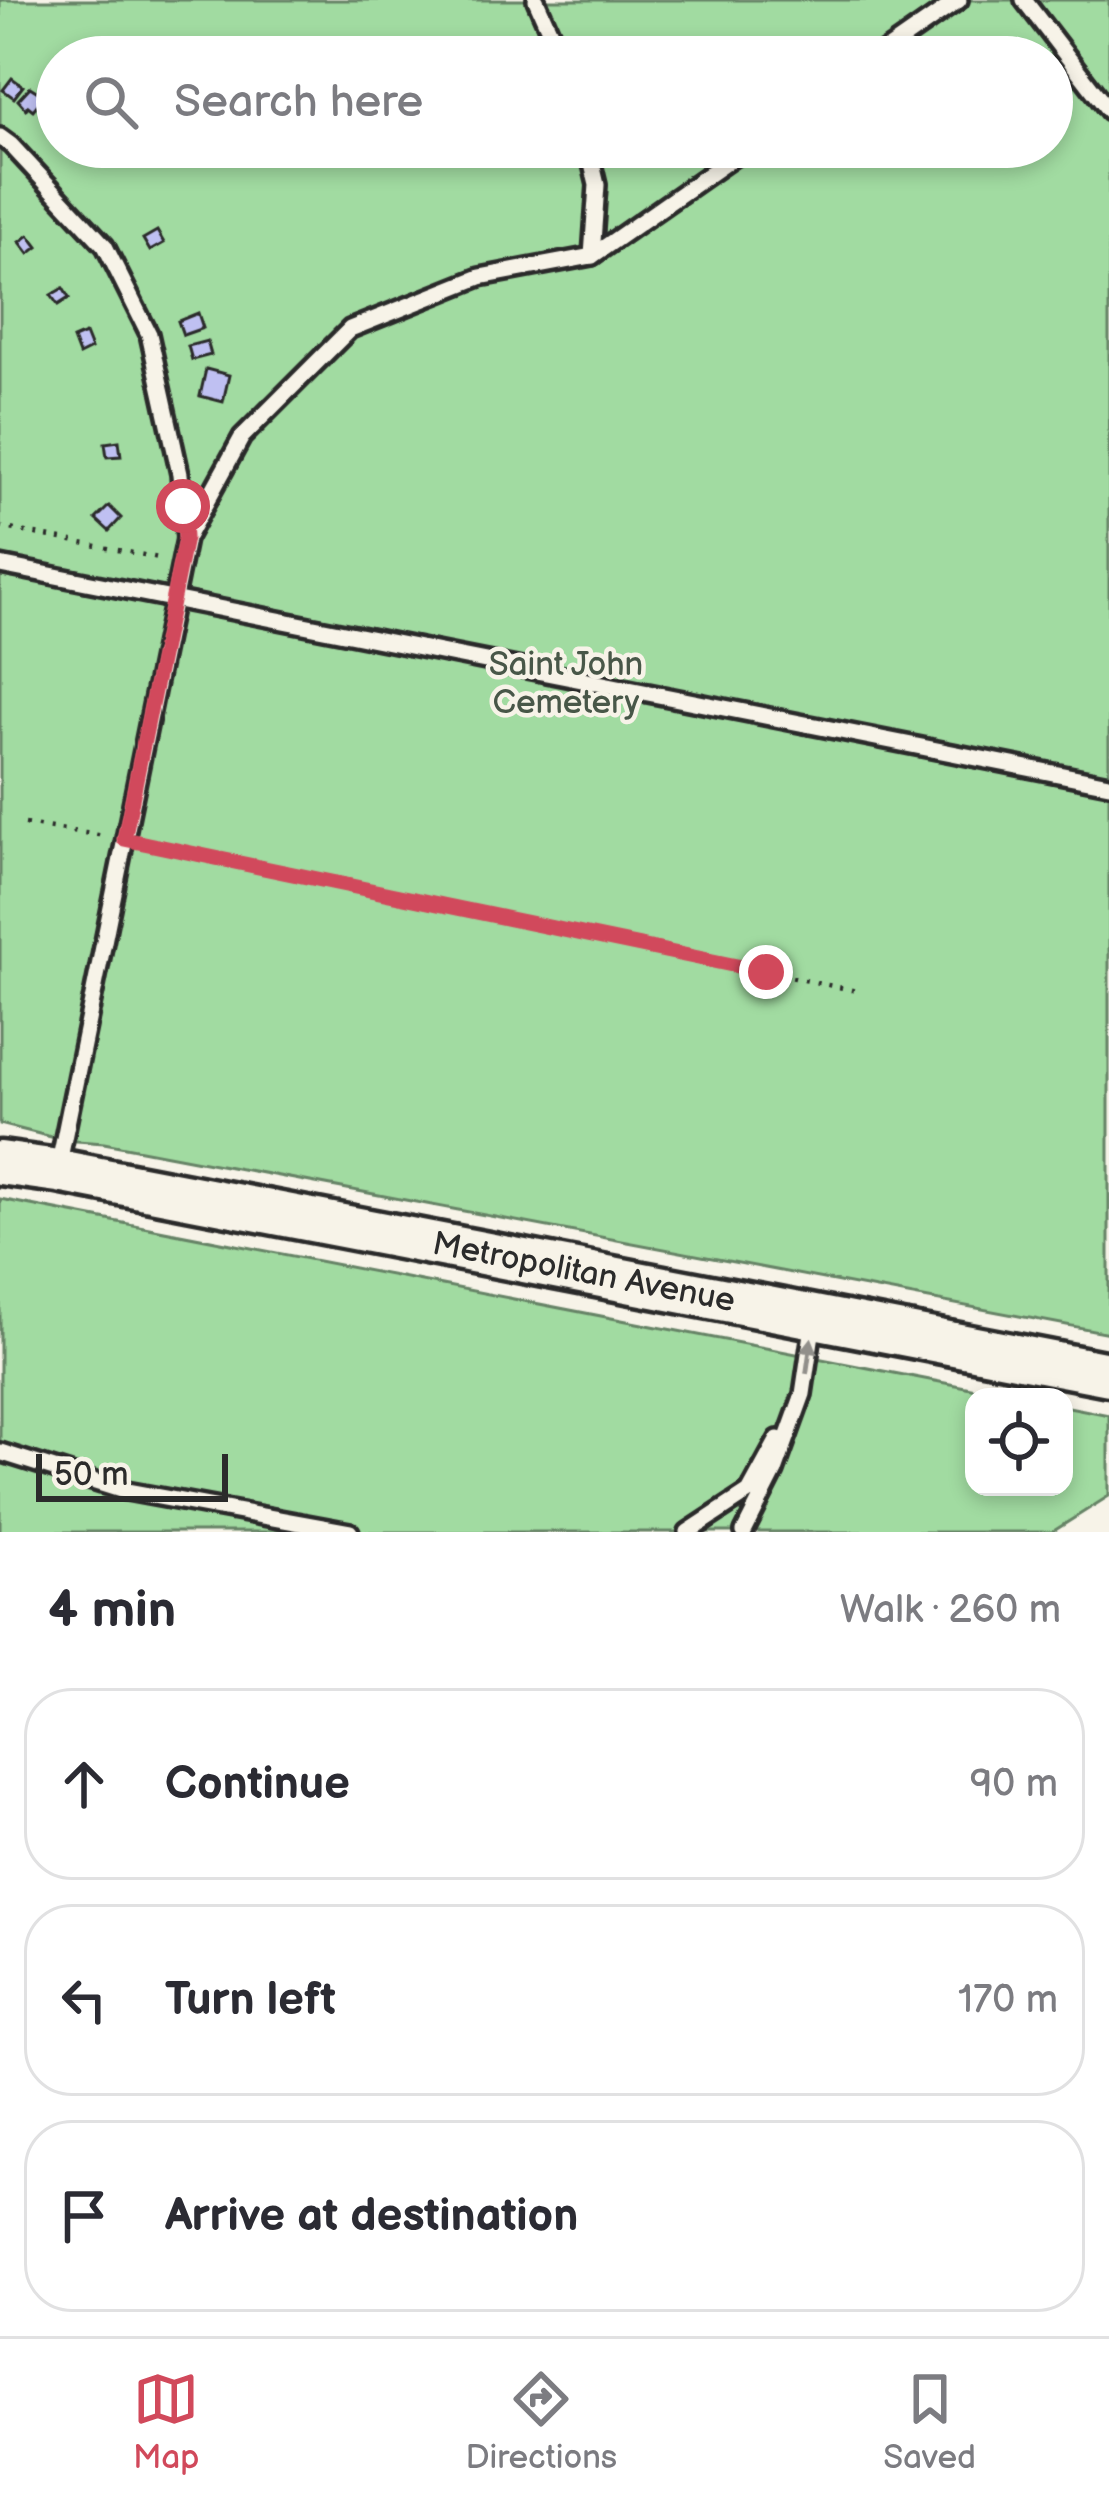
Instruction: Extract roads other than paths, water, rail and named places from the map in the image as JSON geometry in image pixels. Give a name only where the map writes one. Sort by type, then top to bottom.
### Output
[{"type":"main road","name":"Metropolitan Avenue","points":[[0,1159],[1109,1374]]},
{"type":"lane","points":[[536,0],[552,36]]},
{"type":"lane","points":[[907,36],[959,0]]},
{"type":"lane","points":[[1024,0],[1052,36]]},
{"type":"lane","points":[[1073,64],[1109,111]]},
{"type":"lane","points":[[0,137],[105,246],[149,334],[180,474],[185,538],[58,1171]]},
{"type":"lane","points":[[592,256],[597,185],[593,168]]},
{"type":"lane","points":[[185,538],[242,437],[350,329],[480,277],[592,256],[718,168]]},
{"type":"lane","points":[[0,565],[1109,784]]},
{"type":"lane","points":[[744,1532],[775,1471],[803,1394],[815,1317]]},
{"type":"lane","points":[[688,1532],[749,1492],[803,1394]]},
{"type":"lane","points":[[0,1452],[121,1490],[350,1532]]},
{"type":"park label","name":"Saint John Cemetery","points":[[566,684]]}]
